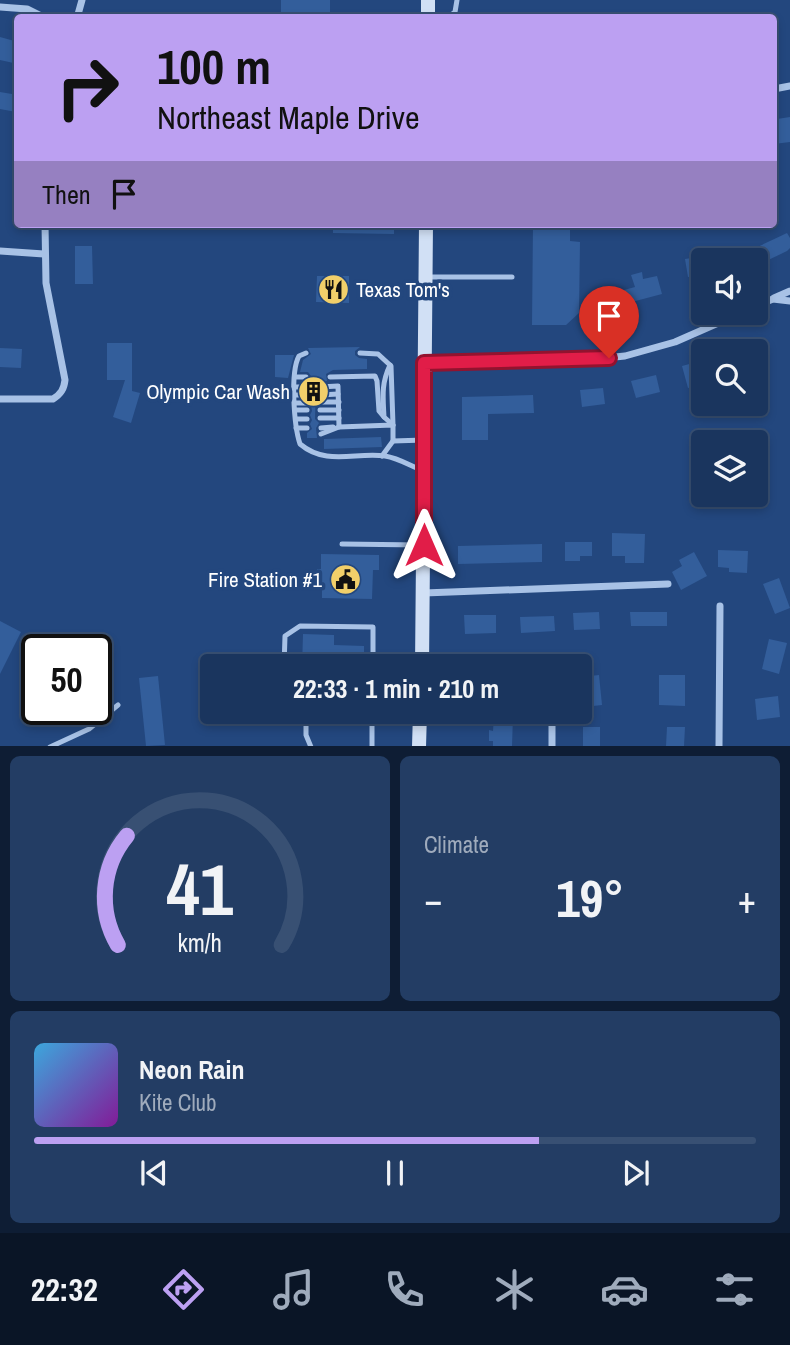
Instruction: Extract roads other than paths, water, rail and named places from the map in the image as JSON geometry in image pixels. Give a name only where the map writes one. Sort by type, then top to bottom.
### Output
[{"type":"main road","points":[[422,654],[426,228]]},
{"type":"main road","points":[[419,746],[420,724]]},
{"type":"street","points":[[0,7],[27,9],[38,14]]},
{"type":"street","points":[[0,399],[53,399],[60,395],[64,388],[65,380],[50,311],[44,254],[45,228]]},
{"type":"street","points":[[0,251],[44,254]]},
{"type":"street","points":[[768,301],[790,291]]},
{"type":"street","points":[[773,299],[790,301]]},
{"type":"street","points":[[424,363],[625,356],[675,342],[714,325]]},
{"type":"street","points":[[424,593],[668,584]]},
{"type":"street","points":[[719,746],[720,606]]},
{"type":"street","points":[[552,724],[552,746]]},
{"type":"lane","points":[[428,11],[445,14]]},
{"type":"lane","points":[[425,277],[512,277]]},
{"type":"lane","points":[[306,353],[297,358],[295,377],[296,431],[300,444],[305,449],[324,456],[382,456],[401,460],[424,471]]},
{"type":"lane","points":[[360,353],[378,354],[390,365],[393,441],[382,456]]},
{"type":"lane","points":[[384,417],[383,381],[390,365]]},
{"type":"lane","points":[[330,377],[375,376],[379,411],[393,425]]},
{"type":"lane","points":[[295,377],[306,377]]},
{"type":"lane","points":[[320,387],[338,386],[339,427]]},
{"type":"lane","points":[[295,387],[306,387]]},
{"type":"lane","points":[[320,395],[338,394]]},
{"type":"lane","points":[[295,395],[306,395]]},
{"type":"lane","points":[[320,402],[339,402]]},
{"type":"lane","points":[[295,403],[307,403]]},
{"type":"lane","points":[[296,410],[307,410]]},
{"type":"lane","points":[[320,410],[339,410]]},
{"type":"lane","points":[[320,418],[339,418]]},
{"type":"lane","points":[[296,419],[307,419]]},
{"type":"lane","points":[[321,431],[339,427],[393,425]]},
{"type":"lane","points":[[296,431],[307,431]]},
{"type":"lane","points":[[393,441],[424,440]]},
{"type":"lane","points":[[342,544],[424,545]]},
{"type":"lane","points":[[284,654],[285,636],[300,625],[373,627],[373,654]]},
{"type":"lane","points":[[52,746],[89,729],[118,705]]},
{"type":"lane","points":[[306,724],[306,735],[311,746]]},
{"type":"lane","points":[[372,724],[372,746]]},
{"type":"place","name":"Texas Tom's","points":[[333,289]]},
{"type":"place","name":"Olympic Car Wash","points":[[313,391]]},
{"type":"place","name":"Fire Station #1","points":[[345,579]]}]
